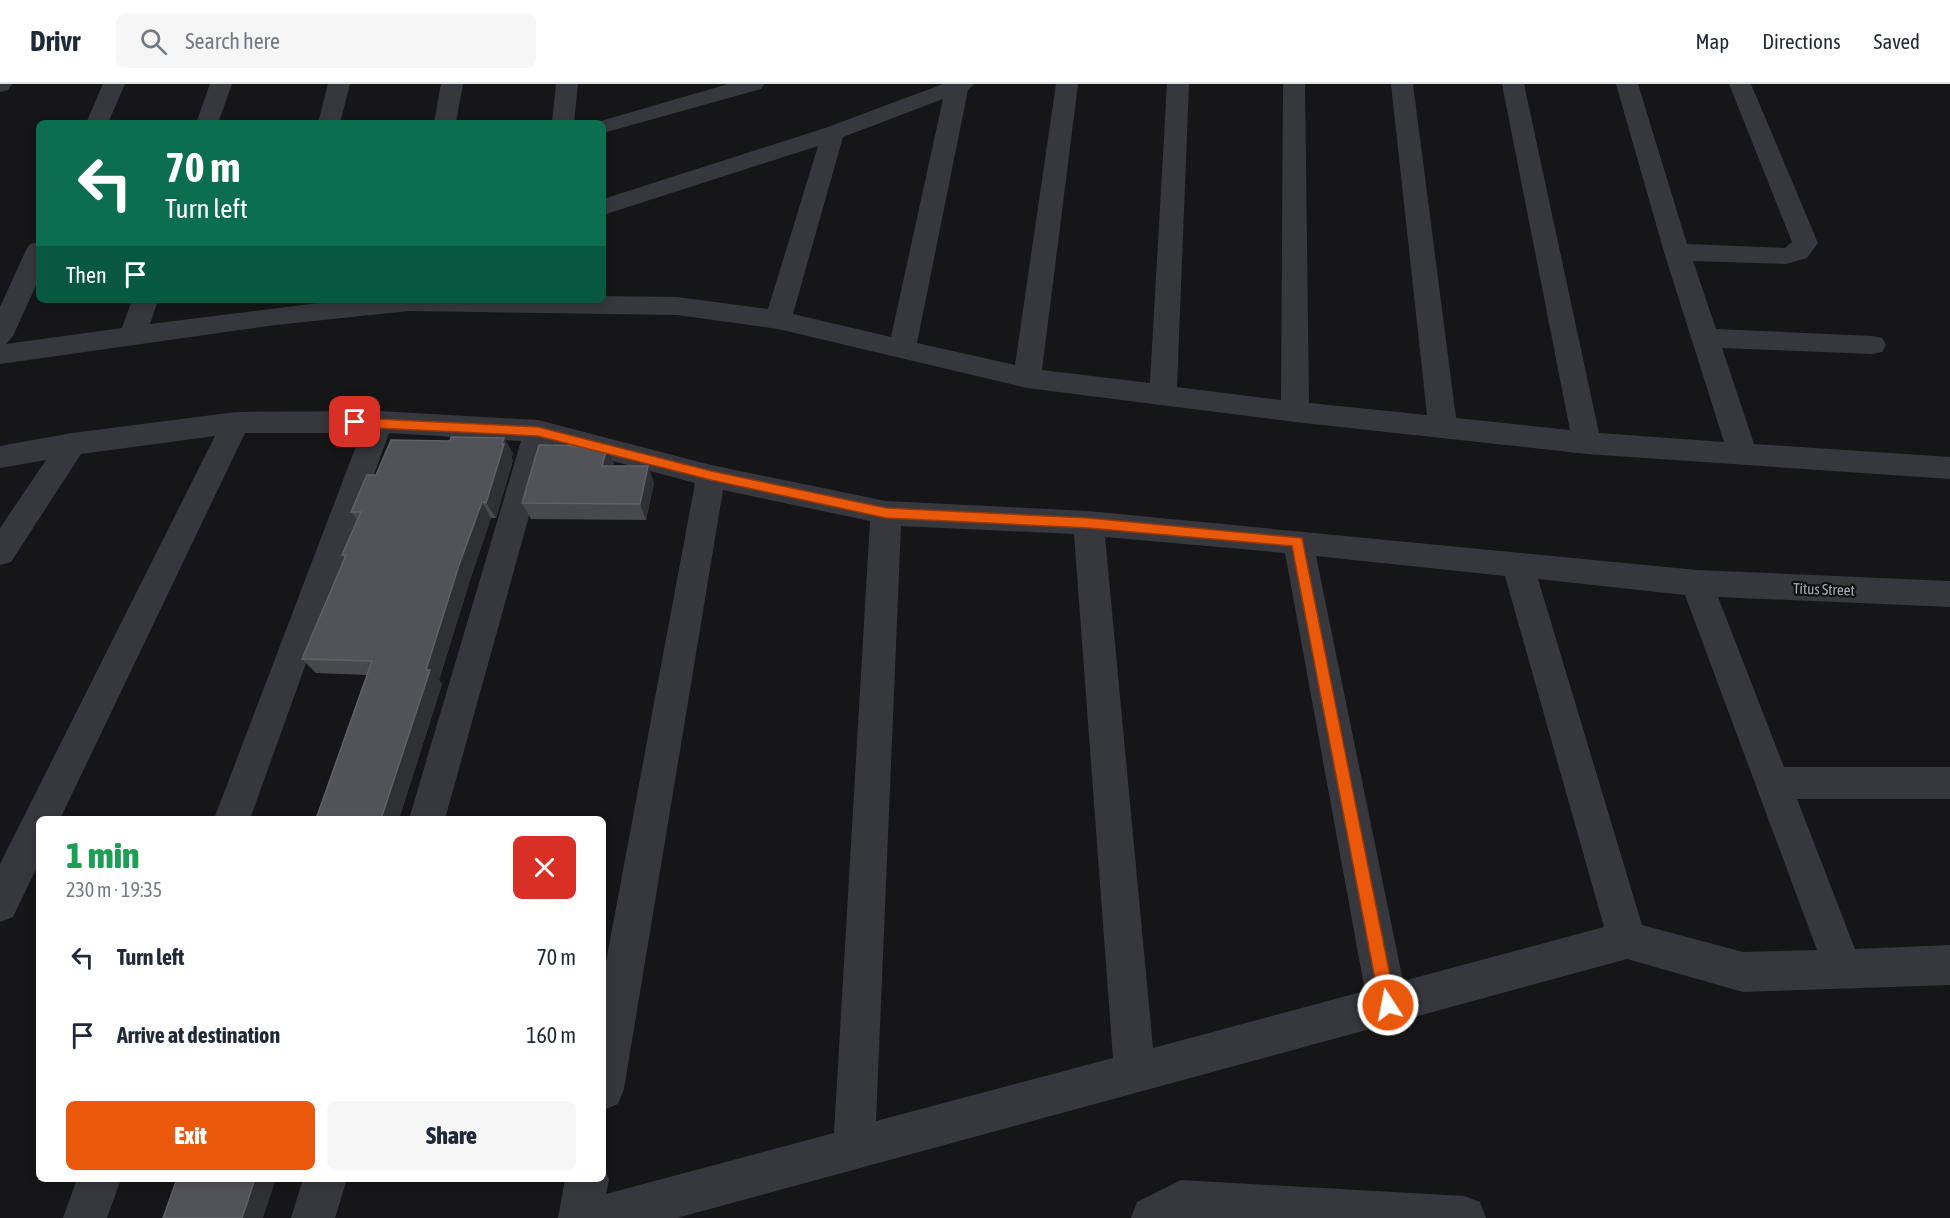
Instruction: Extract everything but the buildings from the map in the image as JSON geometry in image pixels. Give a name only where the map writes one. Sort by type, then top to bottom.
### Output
[{"type":"street","points":[[98,120],[114,84]]},
{"type":"street","points":[[208,120],[221,84]]},
{"type":"street","points":[[329,120],[339,84]]},
{"type":"street","points":[[446,120],[452,84]]},
{"type":"street","points":[[563,120],[567,84]]},
{"type":"street","points":[[606,125],[675,95],[753,84]]},
{"type":"street","points":[[1027,378],[1067,84]]},
{"type":"street","points":[[1163,394],[1178,84]]},
{"type":"street","points":[[1294,84],[1295,412]]},
{"type":"street","points":[[1402,84],[1443,428]]},
{"type":"street","points":[[1513,84],[1587,443]]},
{"type":"street","points":[[1627,84],[1677,252],[1743,454]]},
{"type":"street","points":[[1677,252],[1786,256],[1798,252],[1804,243],[1740,84]]},
{"type":"street","points":[[902,348],[960,86]]},
{"type":"street","points":[[606,206],[833,134],[960,86]]},
{"type":"street","points":[[778,320],[833,134]]},
{"type":"street","points":[[0,336],[36,257]]},
{"type":"street","points":[[132,336],[144,303]]},
{"type":"street","points":[[0,354],[132,336],[278,308],[372,303]]},
{"type":"street","points":[[517,303],[677,306],[778,320],[1027,378],[1295,412],[1587,443],[1950,468]]},
{"type":"street","points":[[1705,338],[1872,345]]},
{"type":"street","points":[[233,816],[379,422]]},
{"type":"street","name":"Titus Street","points":[[0,457],[72,444],[236,423],[379,422],[538,431],[711,476],[886,513],[1088,523],[1698,583],[1950,594]]},
{"type":"street","points":[[43,816],[236,423]]},
{"type":"street","points":[[428,816],[538,431]]},
{"type":"street","points":[[0,553],[72,444]]},
{"type":"street","points":[[606,1072],[711,476]]},
{"type":"street","points":[[854,1149],[886,513]]},
{"type":"street","points":[[1088,523],[1135,1073]]},
{"type":"street","points":[[1298,542],[1388,1005]]},
{"type":"street","points":[[1518,566],[1628,940]]},
{"type":"street","points":[[1698,583],[1843,968]]},
{"type":"street","points":[[1773,783],[1950,783]]},
{"type":"street","points":[[0,904],[36,830]]},
{"type":"street","points":[[597,1218],[1628,940],[1743,972],[1950,965]]},
{"type":"street","points":[[84,1218],[98,1182]]},
{"type":"street","points":[[314,1218],[324,1182]]},
{"type":"street","points":[[580,1218],[586,1182]]},
{"type":"street","points":[[1153,1218],[1181,1202],[1464,1218]]},
{"type":"route","points":[[355,422],[538,431],[711,476],[886,513],[1088,523],[1298,542],[1388,1005]]}]
